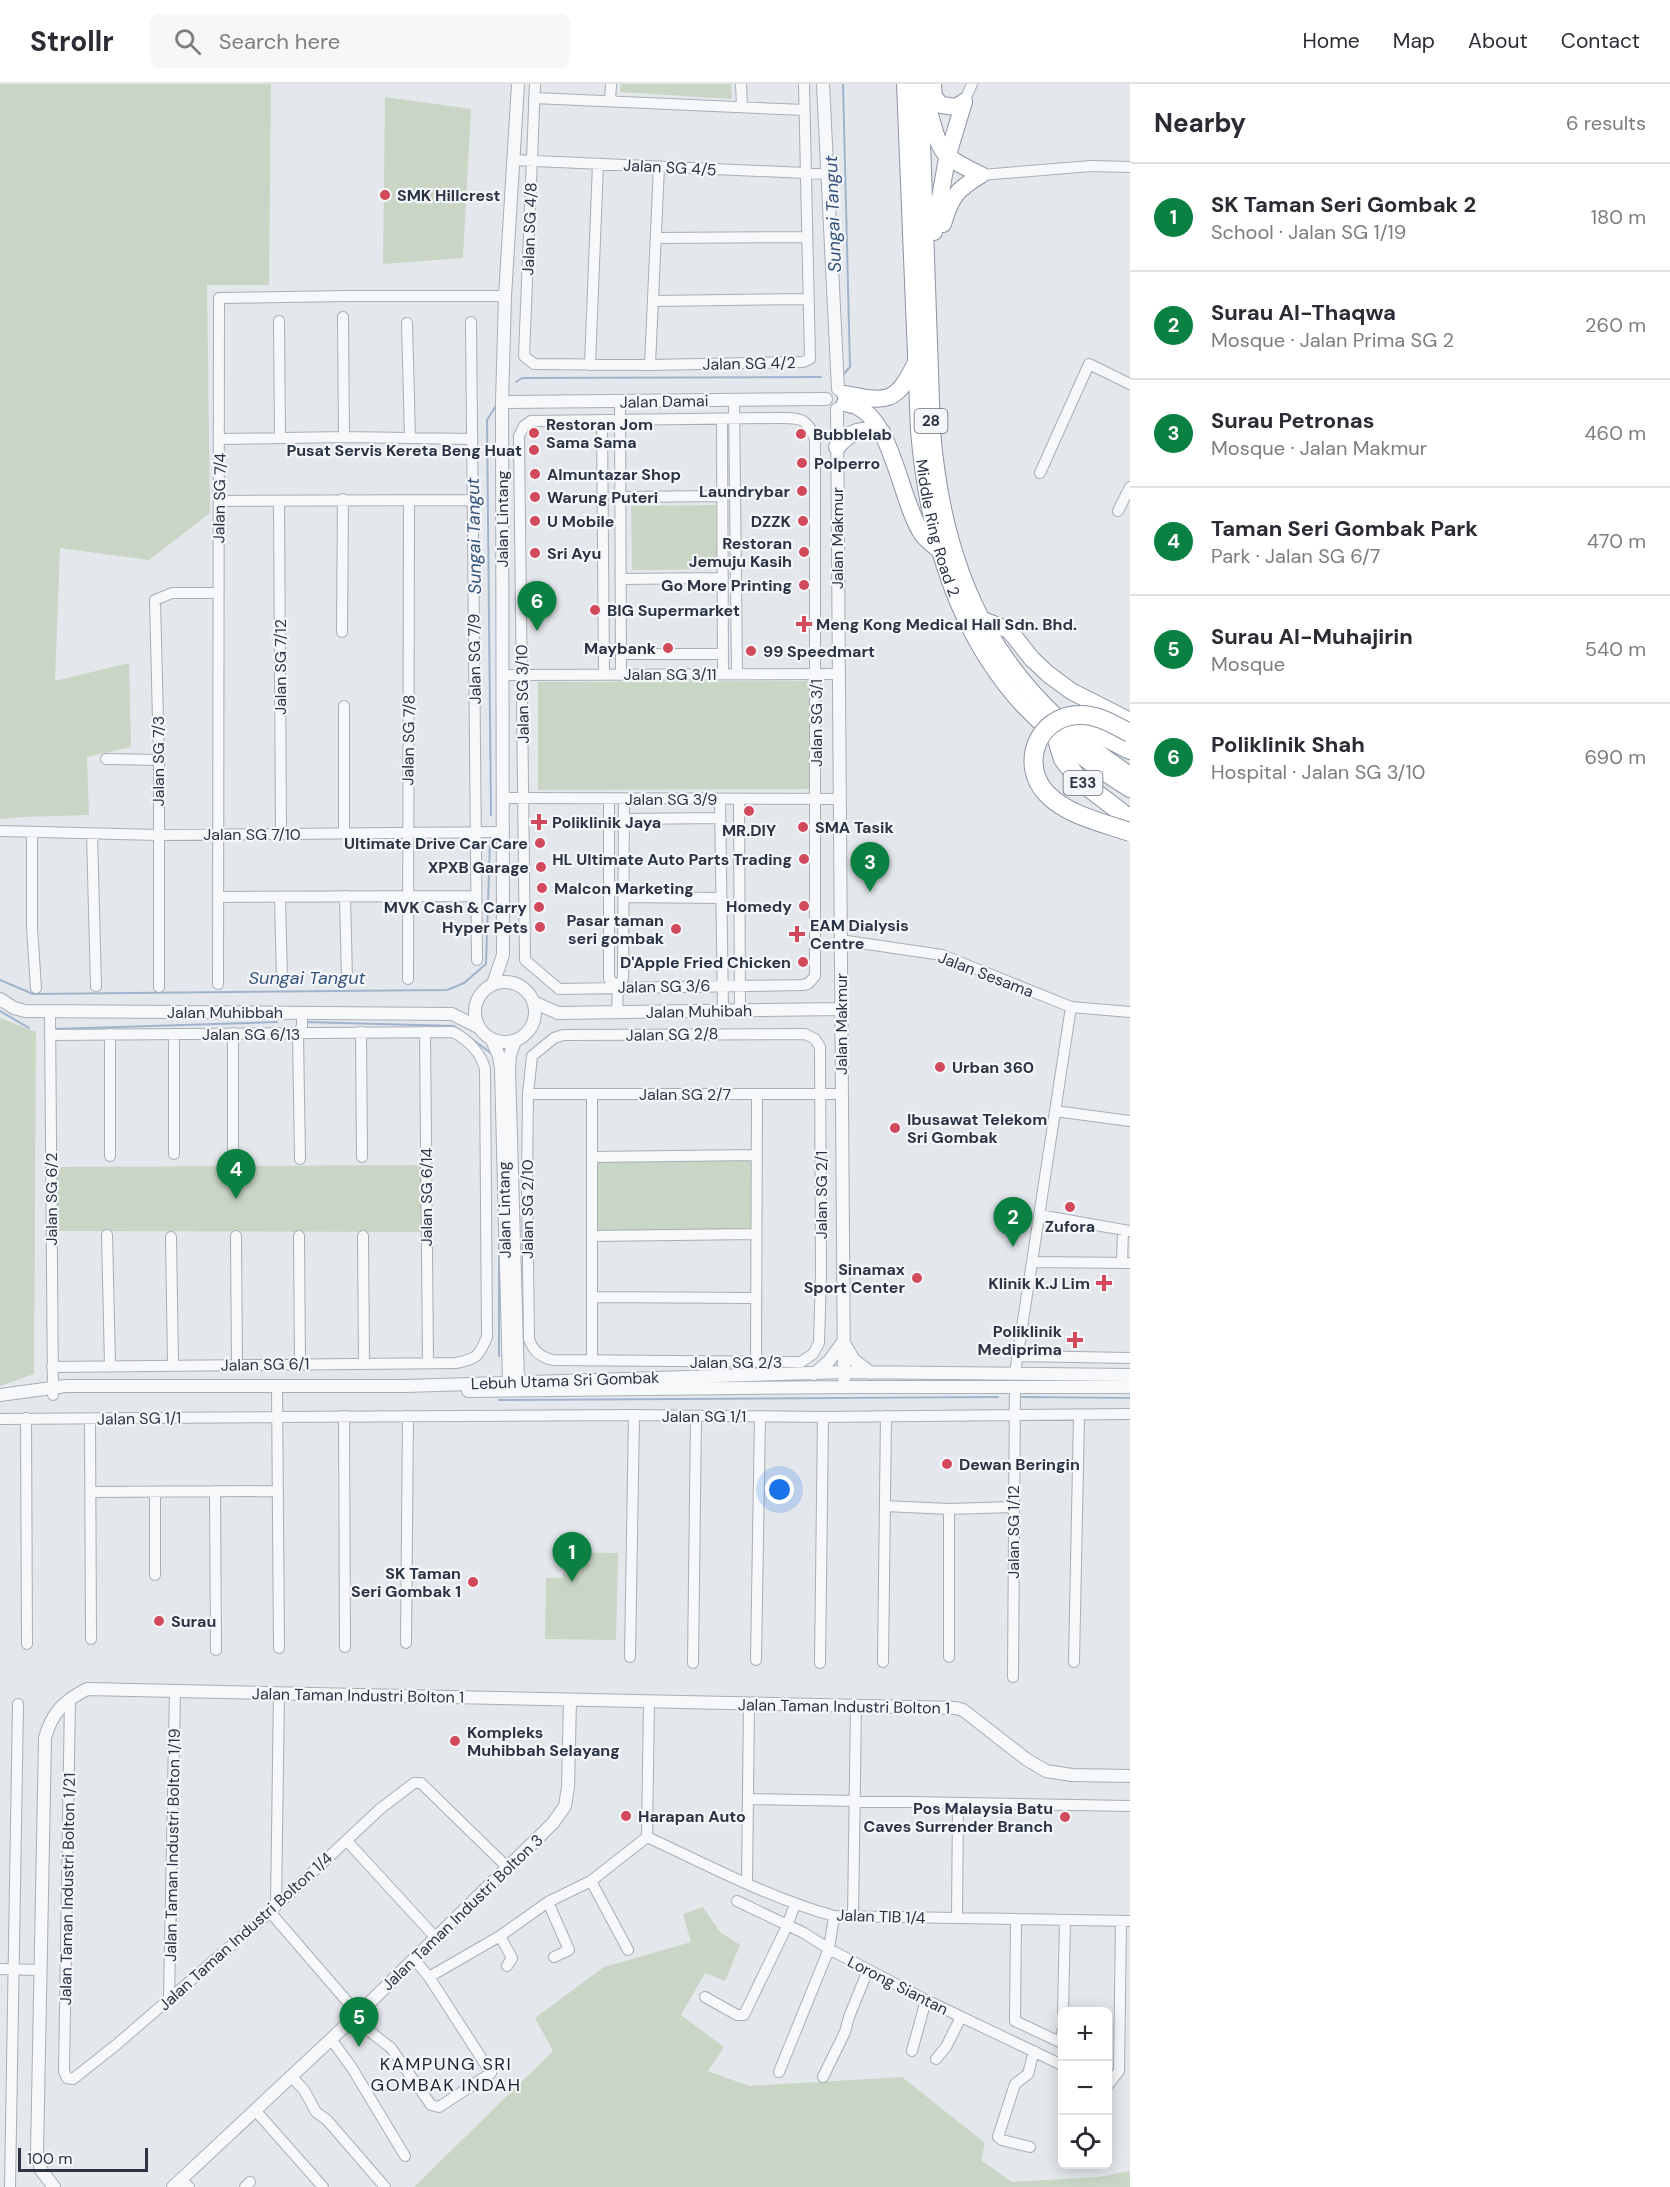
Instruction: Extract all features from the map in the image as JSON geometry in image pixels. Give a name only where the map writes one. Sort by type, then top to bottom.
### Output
[{"type":"highway","name":"Middle Ring Road 2","points":[[905,84],[921,459],[929,509],[939,550],[954,593],[981,646],[1022,704],[1112,770],[1130,789]]},
{"type":"highway","name":"Middle Ring Road 2","points":[[921,84],[932,430],[937,483],[946,527],[960,572],[980,619],[1023,682],[1064,733]]},
{"type":"highway","points":[[921,84],[936,137],[947,158],[981,175],[957,191],[948,205],[928,274]]},
{"type":"highway","points":[[933,84],[934,97],[941,105],[956,106],[964,102]]},
{"type":"highway","points":[[928,274],[939,195],[947,158],[964,102]]},
{"type":"highway","points":[[841,399],[891,397],[897,394],[906,383],[916,364]]},
{"type":"highway","points":[[841,399],[868,414],[882,432],[892,453],[910,511],[923,535],[939,550]]},
{"type":"highway","points":[[837,447],[852,432],[864,429],[882,432]]},
{"type":"highway","points":[[980,619],[1009,630],[1032,659],[1071,690],[1130,721]]},
{"type":"highway","points":[[1130,733],[1092,716],[1068,716],[1046,727],[1039,737],[1032,761],[1039,784],[1056,802],[1130,832]]},
{"type":"highway","points":[[1064,733],[1099,734],[1130,750]]},
{"type":"highway","name":"E33","points":[[1064,733],[1063,759],[1079,780],[1130,819]]},
{"type":"highway","name":"Middle Ring Road 2","points":[[1112,770],[1130,775]]},
{"type":"street","name":"Jalan Lintang","points":[[494,984],[503,955],[502,402],[505,297],[518,84]]},
{"type":"street","name":"Jalan SG 4/8","points":[[535,84],[524,355],[530,362],[538,364]]},
{"type":"street","points":[[610,84],[610,101]]},
{"type":"street","points":[[741,84],[742,107]]},
{"type":"street","name":"Jalan SG 4/2","points":[[538,364],[650,365],[807,361],[810,358],[804,84]]},
{"type":"street","points":[[823,84],[841,399]]},
{"type":"street","points":[[964,102],[972,84]]},
{"type":"street","points":[[534,98],[804,110]]},
{"type":"street","name":"Jalan SG 4/5","points":[[513,160],[827,174]]},
{"type":"street","points":[[590,365],[598,164]]},
{"type":"street","points":[[981,175],[1091,166],[1130,167]]},
{"type":"street","points":[[650,365],[659,167]]},
{"type":"street","points":[[656,237],[807,237]]},
{"type":"street","name":"Jalan SG 7/4","points":[[218,984],[219,298],[505,297]]},
{"type":"street","points":[[653,301],[807,299]]},
{"type":"street","points":[[343,317],[344,437]]},
{"type":"street","points":[[279,321],[280,437]]},
{"type":"street","name":"Jalan SG 7/9","points":[[471,322],[477,960]]},
{"type":"street","points":[[407,323],[410,438]]},
{"type":"street","points":[[1040,473],[1089,364],[1130,384]]},
{"type":"street","name":"Jalan Damai","points":[[502,402],[826,399],[831,407],[841,399]]},
{"type":"street","name":"Jalan Makmur","points":[[841,399],[837,447],[844,1387]]},
{"type":"street","points":[[734,400],[737,674]]},
{"type":"street","points":[[620,401],[621,674]]},
{"type":"street","points":[[604,674],[602,422],[734,418]]},
{"type":"street","name":"Jalan SG 3/1","points":[[734,418],[798,418],[810,425],[815,440],[816,970],[812,980]]},
{"type":"street","points":[[722,420],[723,674]]},
{"type":"street","name":"Jalan SG 3/10","points":[[525,960],[519,436],[522,428],[531,421],[602,422]]},
{"type":"street","points":[[219,439],[280,437],[472,439]]},
{"type":"street","points":[[1118,511],[1130,487]]},
{"type":"street","points":[[620,497],[722,496]]},
{"type":"street","points":[[342,632],[343,500]]},
{"type":"street","points":[[219,501],[472,500]]},
{"type":"street","name":"Jalan SG 7/12","points":[[279,501],[281,833]]},
{"type":"street","name":"Jalan SG 7/8","points":[[408,980],[409,501]]},
{"type":"street","points":[[723,552],[735,552]]},
{"type":"street","points":[[603,555],[621,555]]},
{"type":"street","points":[[621,579],[723,578]]},
{"type":"street","name":"Jalan SG 7/3","points":[[159,987],[159,760],[155,600],[172,593],[217,593]]},
{"type":"street","points":[[621,654],[723,654]]},
{"type":"street","name":"Jalan SG 3/11","points":[[502,675],[838,674]]},
{"type":"street","points":[[344,706],[344,833]]},
{"type":"street","points":[[106,759],[159,760]]},
{"type":"street","name":"Jalan SG 3/9","points":[[503,798],[839,799]]},
{"type":"street","points":[[609,799],[609,979],[618,987]]},
{"type":"street","points":[[617,1012],[618,987],[623,978],[624,799]]},
{"type":"street","points":[[720,799],[723,1011]]},
{"type":"street","points":[[739,799],[740,1011]]},
{"type":"street","points":[[624,819],[720,818]]},
{"type":"street","name":"Jalan SG 7/10","points":[[0,831],[158,835],[503,832]]},
{"type":"street","points":[[32,832],[32,928],[36,988]]},
{"type":"street","points":[[92,834],[96,986]]},
{"type":"street","points":[[345,896],[347,980]]},
{"type":"street","points":[[218,897],[476,896]]},
{"type":"street","points":[[280,897],[282,980]]},
{"type":"street","points":[[623,897],[721,898]]},
{"type":"street","name":"Jalan Sesama","points":[[840,940],[942,956],[1071,1007],[1130,1012]]},
{"type":"street","name":"Jalan Lintang","points":[[503,955],[514,983]]},
{"type":"street","name":"Jalan SG 3/6","points":[[525,960],[560,988],[802,985],[812,980]]},
{"type":"street","points":[[452,1014],[477,1000],[486,988],[494,984],[514,983],[526,990],[533,1002],[535,1014],[532,1025],[522,1037],[515,1041],[500,1043],[492,1040],[478,1027],[474,1014],[477,1000]]},
{"type":"street","name":"Jalan Muhibbah","points":[[0,999],[14,1008],[25,1011],[50,1012],[452,1014],[478,1027]]},
{"type":"street","name":"Jalan Muhibah","points":[[533,1002],[558,1013]]},
{"type":"street","points":[[1015,1373],[1071,1007]]},
{"type":"street","name":"Jalan Muhibah","points":[[532,1025],[558,1013],[841,1009]]},
{"type":"street","name":"Jalan SG 6/2","points":[[50,1012],[52,1391]]},
{"type":"street","points":[[296,1012],[302,1026],[298,1034],[300,1159]]},
{"type":"street","name":"Jalan SG 6/13","points":[[50,1030],[110,1034],[453,1032],[476,1051],[483,1060],[485,1070],[487,1337],[477,1357]]},
{"type":"street","points":[[361,1032],[362,1156]]},
{"type":"street","name":"Jalan SG 6/14","points":[[425,1032],[428,1362]]},
{"type":"street","points":[[110,1034],[110,1156]]},
{"type":"street","points":[[174,1034],[174,1154]]},
{"type":"street","points":[[233,1034],[234,1157]]},
{"type":"street","name":"Jalan SG 2/8","points":[[530,1062],[538,1050],[554,1038],[563,1035],[805,1034],[815,1039],[820,1047]]},
{"type":"street","name":"Jalan Lintang","points":[[492,1040],[499,1056],[501,1069],[513,1382]]},
{"type":"street","name":"Jalan Lintang","points":[[513,1382],[509,1069],[510,1055],[515,1041]]},
{"type":"street","name":"Jalan SG 2/1","points":[[819,1343],[820,1047]]},
{"type":"street","name":"Jalan SG 2/10","points":[[530,1062],[527,1194],[529,1339],[537,1353]]},
{"type":"street","name":"Jalan SG 2/7","points":[[528,1094],[841,1094]]},
{"type":"street","points":[[592,1094],[592,1361]]},
{"type":"street","points":[[756,1362],[757,1094]]},
{"type":"street","points":[[1055,1111],[1130,1121]]},
{"type":"street","points":[[592,1156],[756,1155]]},
{"type":"street","points":[[1032,1262],[1126,1263],[1127,1231],[1039,1215]]},
{"type":"street","points":[[107,1234],[110,1365]]},
{"type":"street","points":[[592,1236],[756,1234]]},
{"type":"street","points":[[236,1236],[237,1365]]},
{"type":"street","points":[[299,1236],[300,1364]]},
{"type":"street","points":[[363,1236],[364,1362]]},
{"type":"street","points":[[171,1237],[173,1365]]},
{"type":"street","points":[[592,1298],[756,1298]]},
{"type":"street","points":[[814,1374],[829,1361],[843,1342],[854,1360],[871,1373]]},
{"type":"street","name":"Jalan SG 2/3","points":[[537,1353],[553,1360],[801,1362],[813,1354],[819,1343]]},
{"type":"street","points":[[1017,1356],[1130,1358]]},
{"type":"street","name":"Jalan SG 6/1","points":[[52,1366],[456,1363],[477,1357]]},
{"type":"street","points":[[676,1362],[676,1376]]},
{"type":"street","name":"Lebuh Utama Sri Gombak","points":[[278,1389],[844,1372],[1130,1375]]},
{"type":"street","name":"Jalan SG 1/12","points":[[1013,1677],[1015,1386]]},
{"type":"street","name":"Lebuh Utama Sri Gombak","points":[[0,1395],[52,1391],[278,1389],[1130,1386]]},
{"type":"street","points":[[278,1389],[279,1648]]},
{"type":"street","name":"Lebuh Utama Sri Gombak","points":[[0,1404],[52,1391]]},
{"type":"street","name":"Jalan SG 1/1","points":[[0,1419],[1130,1414]]},
{"type":"street","points":[[630,1658],[634,1415]]},
{"type":"street","points":[[344,1416],[345,1647]]},
{"type":"street","points":[[406,1643],[408,1416]]},
{"type":"street","points":[[693,1663],[696,1416]]},
{"type":"street","points":[[756,1660],[760,1416]]},
{"type":"street","points":[[883,1662],[886,1416]]},
{"type":"street","points":[[1074,1662],[1079,1416]]},
{"type":"street","points":[[820,1663],[823,1417]]},
{"type":"street","points":[[26,1418],[27,1644]]},
{"type":"street","points":[[90,1419],[91,1639]]},
{"type":"street","points":[[215,1491],[216,1650]]},
{"type":"street","points":[[91,1492],[278,1491]]},
{"type":"street","points":[[155,1492],[155,1575]]},
{"type":"street","points":[[885,1506],[949,1509],[1013,1507]]},
{"type":"street","points":[[949,1509],[949,1658]]},
{"type":"street","name":"Jalan Taman Industri Bolton 1","points":[[70,1698],[87,1689],[956,1708],[963,1710],[1026,1759],[1046,1771],[1072,1775],[1130,1776]]},
{"type":"street","name":"Jalan Taman Industri Bolton 1/19","points":[[169,1998],[174,1691]]},
{"type":"street","points":[[279,1694],[273,1909],[358,2014],[363,2026],[391,2048],[434,2107],[439,2107],[491,2073],[429,1977],[414,1959]]},
{"type":"street","points":[[54,2187],[41,2170],[37,2153],[45,1738],[49,1722],[70,1698]]},
{"type":"street","name":"Jalan Taman Industri Bolton 1/21","points":[[67,2078],[64,2071],[70,1698]]},
{"type":"street","name":"Jalan Taman Industri Bolton 3","points":[[181,2185],[255,2110],[358,2014],[553,1823],[565,1806],[568,1787],[570,1700]]},
{"type":"street","points":[[429,1977],[500,1936],[548,1902],[591,1881],[647,1837],[649,1701]]},
{"type":"street","points":[[747,1883],[749,1703]]},
{"type":"street","points":[[10,2187],[5,2170],[6,2102],[12,2037],[18,1704]]},
{"type":"street","points":[[853,1917],[856,1706]]},
{"type":"street","name":"Jalan Taman Industri Bolton 1/4","points":[[67,2078],[73,2079],[116,2045],[273,1909],[389,1802],[414,1783],[422,1783],[508,1868]]},
{"type":"street","points":[[748,1799],[1130,1806]]},
{"type":"street","points":[[957,1918],[958,1803]]},
{"type":"street","name":"Jalan TIB 1/4","points":[[647,1837],[795,1904],[834,1916],[1125,1921]]},
{"type":"street","points":[[347,1841],[436,1938]]},
{"type":"street","points":[[591,1881],[628,1950]]},
{"type":"street","name":"Lorong Siantan","points":[[737,1901],[804,1933],[829,1949],[926,2000],[1058,2063]]},
{"type":"street","points":[[548,1902],[569,1950],[554,1956]]},
{"type":"street","points":[[705,1997],[737,2016],[744,2015],[787,1926],[795,1904]]},
{"type":"street","points":[[778,2072],[829,1949],[834,1916]]},
{"type":"street","points":[[1016,1919],[1015,2021],[1058,2041]]},
{"type":"street","points":[[1063,2007],[1065,1920]]},
{"type":"street","points":[[1112,2079],[1119,2071],[1125,1921]]},
{"type":"street","points":[[500,1936],[512,1955],[507,1966]]},
{"type":"street","points":[[0,1968],[40,1970]]},
{"type":"street","points":[[823,2077],[845,2032],[868,1970]]},
{"type":"street","points":[[912,2051],[926,2000]]},
{"type":"street","points":[[936,2059],[946,2047],[961,2017]]},
{"type":"street","points":[[0,2037],[12,2037]]},
{"type":"street","points":[[331,2039],[352,2068],[405,2156]]},
{"type":"street","points":[[1030,2147],[998,2137],[1015,2084],[1028,2074],[1034,2051]]},
{"type":"street","points":[[1119,2071],[1130,2076]]},
{"type":"street","points":[[291,2076],[303,2090],[316,2112],[327,2120],[385,2187]]},
{"type":"street","points":[[255,2110],[323,2187]]},
{"type":"green space","points":[[0,84],[271,84],[269,285],[207,285],[210,513],[149,560],[60,548],[55,681],[129,663],[131,747],[87,757],[89,815],[0,819]]},
{"type":"green space","points":[[621,84],[731,84],[732,99],[620,92]]},
{"type":"green space","points":[[385,97],[471,109],[463,258],[383,264]]},
{"type":"green space","points":[[716,505],[717,569],[632,570],[631,506]]},
{"type":"green space","points":[[809,681],[810,789],[538,790],[538,682]]},
{"type":"green space","points":[[0,1018],[36,1032],[34,1374],[0,1386]]},
{"type":"green space","points":[[756,1155],[756,1234],[592,1236],[592,1157]]},
{"type":"green space","points":[[421,1165],[421,1232],[51,1231],[50,1167]]},
{"type":"green space","points":[[564,1552],[618,1553],[616,1640],[545,1639],[546,1578],[563,1578]]},
{"type":"green space","points":[[703,1907],[720,1932],[740,1945],[725,1981],[705,1973],[681,2015],[724,2047],[708,2071],[749,2086],[902,2077],[985,2143],[981,2160],[1012,2182],[1099,2177],[1130,2171],[1130,2187],[414,2187],[553,2051],[535,2018],[604,1967],[691,1942],[683,1914]]},
{"type":"waterway","name":"Sungai Tangut","points":[[841,377],[850,367],[843,84]]},
{"type":"waterway","name":"Sungai Tangut","points":[[516,382],[522,378],[821,377]]},
{"type":"waterway","name":"Sungai Tangut","points":[[491,815],[487,420],[497,404]]},
{"type":"waterway","name":"Sungai Tangut","points":[[0,980],[33,994],[447,990],[464,983],[486,964],[490,841]]},
{"type":"waterway","points":[[0,1011],[29,1028]]},
{"type":"waterway","points":[[54,1029],[277,1022]]},
{"type":"waterway","points":[[306,1022],[454,1026],[491,1053]]},
{"type":"waterway","points":[[499,1229],[499,1356]]},
{"type":"waterway","points":[[499,1400],[998,1397]]},
{"type":"waterway","points":[[1022,1397],[1130,1398]]},
{"type":"place","name":"SMK Hillcrest","points":[[385,195]]},
{"type":"place","name":"Restoran Jom Sama Sama","points":[[534,433]]},
{"type":"place","name":"Bubblelab","points":[[801,434]]},
{"type":"place","name":"Pusat Servis Kereta Beng Huat","points":[[534,450]]},
{"type":"place","name":"Polperro","points":[[802,463]]},
{"type":"place","name":"Almuntazar Shop","points":[[535,474]]},
{"type":"place","name":"Laundrybar","points":[[802,491]]},
{"type":"place","name":"Warung Puteri","points":[[535,497]]},
{"type":"place","name":"U Mobile","points":[[535,521]]},
{"type":"place","name":"DZZK","points":[[803,521]]},
{"type":"place","name":"Restoran Jemuju Kasih","points":[[804,552]]},
{"type":"place","name":"Sri Ayu","points":[[535,553]]},
{"type":"place","name":"Go More Printing","points":[[804,585]]},
{"type":"place","name":"BIG Supermarket","points":[[595,610]]},
{"type":"place","name":"Meng Kong Medical Hall Sdn. Bhd.","points":[[804,624]]},
{"type":"place","name":"Poliklinik Shah","points":[[537,631]]},
{"type":"place","name":"Maybank","points":[[668,648]]},
{"type":"place","name":"99 Speedmart","points":[[751,651]]},
{"type":"place","name":"MR.DIY","points":[[749,811]]},
{"type":"place","name":"Poliklinik Jaya","points":[[539,822]]},
{"type":"place","name":"SMA Tasik","points":[[803,827]]},
{"type":"place","name":"Ultimate Drive Car Care","points":[[540,843]]},
{"type":"place","name":"HL Ultimate Auto Parts Trading","points":[[804,859]]},
{"type":"place","name":"XPXB Garage","points":[[541,867]]},
{"type":"place","name":"Malcon Marketing","points":[[542,888]]},
{"type":"place","name":"Surau Petronas","points":[[870,892]]},
{"type":"place","name":"Homedy","points":[[804,906]]},
{"type":"place","name":"MVK Cash & Carry","points":[[539,907]]},
{"type":"place","name":"Hyper Pets","points":[[540,927]]},
{"type":"place","name":"Pasar taman seri gombak","points":[[676,929]]},
{"type":"place","name":"EAM Dialysis Centre","points":[[797,934]]},
{"type":"place","name":"D'Apple Fried Chicken","points":[[803,962]]},
{"type":"place","name":"Urban 360","points":[[940,1067]]},
{"type":"place","name":"Ibusawat Telekom Sri Gombak","points":[[895,1128]]},
{"type":"place","name":"Taman Seri Gombak Park","points":[[236,1199]]},
{"type":"place","name":"Zufora","points":[[1070,1207]]},
{"type":"place","name":"Surau Al-Thaqwa","points":[[1013,1247]]},
{"type":"place","name":"Sinamax Sport Center","points":[[917,1278]]},
{"type":"place","name":"Klinik K.J Lim","points":[[1104,1283]]},
{"type":"place","name":"Poliklinik Mediprima","points":[[1075,1340]]},
{"type":"place","name":"Dewan Beringin","points":[[947,1464]]},
{"type":"place","name":"SK Taman Seri Gombak 1","points":[[473,1582]]},
{"type":"place","name":"SK Taman Seri Gombak 2","points":[[572,1582]]},
{"type":"place","name":"Surau","points":[[159,1621]]},
{"type":"place","name":"Kompleks Muhibbah Selayang","points":[[455,1741]]},
{"type":"place","name":"Harapan Auto","points":[[626,1816]]},
{"type":"place","name":"Pos Malaysia Batu Caves Surrender Branch","points":[[1065,1817]]},
{"type":"place","name":"Surau Al-Muhajirin","points":[[359,2047]]},
{"type":"district","name":"KAMPUNG SRI GOMBAK INDAH","points":[[446,2074]]}]
